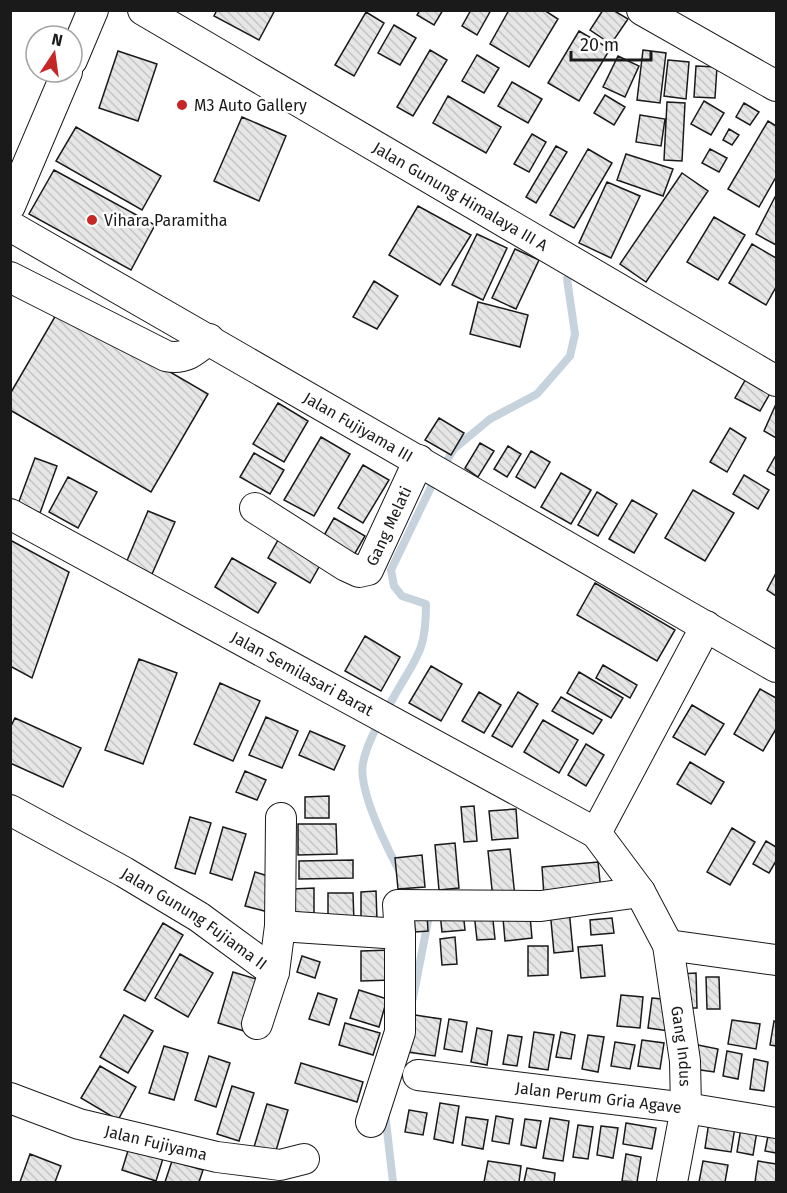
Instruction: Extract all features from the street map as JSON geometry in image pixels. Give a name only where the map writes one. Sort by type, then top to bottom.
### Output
[{"type":"street","points":[[84,31],[93,10]]},
{"type":"street","name":"Jalan Gunung Himalaya III A","points":[[143,10],[777,381]]},
{"type":"street","points":[[642,10],[777,86]]},
{"type":"street","points":[[10,206],[62,84]]},
{"type":"street","name":"Jalan Fujiyama III","points":[[10,226],[777,667]]},
{"type":"street","points":[[10,277],[166,356],[175,358],[190,354],[209,339]]},
{"type":"street","name":"Gang Melati","points":[[255,508],[346,566],[359,572],[368,570],[419,460]]},
{"type":"street","name":"Jalan Semilasari Barat","points":[[10,514],[596,833],[640,892],[668,945]]},
{"type":"street","points":[[596,833],[626,772],[706,626]]},
{"type":"street","name":"Jalan Gunung Fujiama II","points":[[10,810],[124,872],[199,917],[274,972],[280,926],[281,818]]},
{"type":"street","points":[[371,1122],[400,1032],[398,905],[540,906],[640,892]]},
{"type":"street","points":[[280,926],[400,934]]},
{"type":"street","points":[[668,945],[777,960]]},
{"type":"street","name":"Gang Indus","points":[[668,945],[685,1061],[686,1108],[672,1182]]},
{"type":"street","points":[[257,1024],[274,972]]},
{"type":"street","name":"Jalan Perum Gria Agave","points":[[418,1075],[686,1108],[777,1123]]},
{"type":"street","name":"Jalan Fujiyama","points":[[10,1098],[79,1124],[217,1157],[280,1166],[304,1159]]},
{"type":"building","points":[[217,10],[275,10],[259,40],[214,16]]},
{"type":"building","points":[[420,10],[443,10],[434,25],[417,15]]},
{"type":"building","points":[[471,10],[491,10],[477,35],[462,26]]},
{"type":"building","points":[[509,10],[544,10],[558,19],[529,67],[490,44]]},
{"type":"building","points":[[603,10],[613,10],[628,19],[611,44],[590,30]]},
{"type":"building","points":[[366,12],[384,23],[354,76],[335,65]]},
{"type":"building","points":[[394,25],[416,38],[400,65],[378,53]]},
{"type":"building","points":[[579,31],[610,49],[579,101],[548,83]]},
{"type":"building","points":[[430,50],[447,60],[413,116],[397,107]]},
{"type":"building","points":[[643,50],[666,53],[660,103],[637,100]]},
{"type":"building","points":[[118,51],[157,64],[138,121],[99,108]]},
{"type":"building","points":[[477,55],[499,68],[484,93],[462,81]]},
{"type":"building","points":[[618,56],[639,66],[625,97],[603,87]]},
{"type":"building","points":[[668,60],[689,62],[686,99],[664,96]]},
{"type":"building","points":[[696,66],[717,67],[715,98],[694,97]]},
{"type":"building","points":[[512,82],[542,99],[528,123],[498,106]]},
{"type":"building","points":[[605,95],[625,107],[614,125],[594,113]]},
{"type":"building","points":[[448,96],[501,127],[486,153],[433,123]]},
{"type":"building","points":[[704,101],[724,113],[711,135],[691,124]]},
{"type":"building","points":[[667,102],[685,103],[682,161],[664,160]]},
{"type":"building","points":[[744,103],[759,112],[750,125],[736,117]]},
{"type":"building","points":[[640,115],[665,119],[661,146],[636,142]]},
{"type":"building","points":[[242,117],[286,136],[259,201],[214,181]]},
{"type":"building","points":[[768,121],[776,126],[776,177],[759,207],[728,189]]},
{"type":"building","points":[[76,127],[161,176],[142,210],[56,161]]},
{"type":"building","points":[[729,129],[739,135],[732,145],[723,140]]},
{"type":"building","points":[[532,134],[546,142],[529,172],[514,164]]},
{"type":"building","points":[[556,146],[567,152],[536,203],[526,197]]},
{"type":"building","points":[[588,149],[612,163],[574,228],[550,215]]},
{"type":"building","points":[[710,149],[727,158],[719,172],[702,163]]},
{"type":"building","points":[[626,154],[673,169],[663,196],[617,180]]},
{"type":"building","name":"Vihara Paramitha","points":[[54,170],[155,225],[131,270],[29,214]]},
{"type":"building","points":[[682,173],[708,191],[646,282],[620,264]]},
{"type":"building","points":[[607,182],[640,196],[611,258],[579,243]]},
{"type":"building","points":[[776,195],[776,245],[756,234]]},
{"type":"building","points":[[418,206],[471,235],[440,285],[389,255]]},
{"type":"building","points":[[714,217],[745,235],[718,280],[687,262]]},
{"type":"building","points":[[477,234],[507,248],[483,300],[452,285]]},
{"type":"building","points":[[752,244],[776,258],[776,287],[766,305],[729,283]]},
{"type":"building","points":[[515,249],[539,260],[516,309],[492,298]]},
{"type":"building","points":[[374,281],[398,296],[377,329],[353,317]]},
{"type":"building","points":[[478,302],[528,315],[520,347],[470,334]]},
{"type":"building","points":[[60,308],[208,394],[151,492],[10,410],[10,394]]},
{"type":"building","points":[[747,377],[772,390],[760,411],[735,398]]},
{"type":"building","points":[[278,403],[308,421],[284,462],[253,444]]},
{"type":"building","points":[[776,404],[776,438],[764,431]]},
{"type":"building","points":[[439,418],[464,433],[451,455],[425,440]]},
{"type":"building","points":[[730,428],[746,438],[727,472],[710,462]]},
{"type":"building","points":[[321,437],[350,454],[314,516],[284,500]]},
{"type":"building","points":[[480,443],[494,451],[478,477],[465,468]]},
{"type":"building","points":[[508,446],[521,454],[507,477],[494,469]]},
{"type":"building","points":[[531,451],[550,462],[535,488],[516,477]]},
{"type":"building","points":[[254,453],[284,470],[270,494],[240,477]]},
{"type":"building","points":[[776,455],[776,476],[767,471]]},
{"type":"building","points":[[35,458],[57,466],[40,513],[18,504]]},
{"type":"building","points":[[363,465],[389,480],[363,523],[338,508]]},
{"type":"building","points":[[561,473],[591,490],[571,524],[541,507]]},
{"type":"building","points":[[744,475],[769,490],[758,509],[733,494]]},
{"type":"building","points":[[68,477],[97,492],[78,528],[49,512]]},
{"type":"building","points":[[693,490],[734,513],[705,561],[665,538]]},
{"type":"building","points":[[597,492],[617,504],[598,536],[578,525]]},
{"type":"building","points":[[632,500],[657,514],[634,553],[609,539]]},
{"type":"building","points":[[148,511],[175,522],[152,574],[126,563]]},
{"type":"building","points":[[334,518],[365,536],[354,555],[323,537]]},
{"type":"building","points":[[282,533],[324,558],[310,583],[268,558]]},
{"type":"building","points":[[10,540],[69,572],[32,678],[10,666]]},
{"type":"building","points":[[232,558],[276,583],[258,613],[215,587]]},
{"type":"building","points":[[776,573],[776,596],[767,590]]},
{"type":"building","points":[[595,583],[675,630],[657,661],[577,615]]},
{"type":"building","points":[[365,636],[400,657],[381,691],[345,671]]},
{"type":"building","points":[[139,659],[177,673],[143,764],[105,750]]},
{"type":"building","points":[[603,665],[637,685],[630,698],[596,678]]},
{"type":"building","points":[[431,666],[462,684],[441,721],[409,703]]},
{"type":"building","points":[[579,672],[623,698],[611,718],[567,693]]},
{"type":"building","points":[[220,683],[260,701],[233,761],[194,744]]},
{"type":"building","points":[[760,689],[776,698],[776,729],[763,751],[734,734]]},
{"type":"building","points":[[479,692],[501,705],[484,733],[462,721]]},
{"type":"building","points":[[518,692],[538,704],[512,747],[492,736]]},
{"type":"building","points":[[561,697],[602,720],[593,734],[552,711]]},
{"type":"building","points":[[692,705],[724,724],[705,755],[673,737]]},
{"type":"building","points":[[266,717],[298,731],[282,768],[249,755]]},
{"type":"building","points":[[15,718],[81,748],[63,787],[10,763],[10,728]]},
{"type":"building","points":[[543,720],[578,740],[559,773],[524,752]]},
{"type":"building","points":[[310,731],[345,746],[334,770],[299,755]]},
{"type":"building","points":[[586,744],[604,755],[586,786],[568,775]]},
{"type":"building","points":[[690,762],[724,782],[711,804],[677,784]]},
{"type":"building","points":[[245,771],[266,780],[257,800],[236,792]]},
{"type":"building","points":[[329,796],[329,818],[305,818],[305,797]]},
{"type":"building","points":[[474,806],[477,841],[464,842],[461,807]]},
{"type":"building","points":[[516,809],[518,838],[492,840],[489,811]]},
{"type":"building","points":[[190,817],[211,823],[195,874],[175,868]]},
{"type":"building","points":[[298,824],[336,824],[337,854],[298,855]]},
{"type":"building","points":[[223,827],[246,834],[232,880],[210,873]]},
{"type":"building","points":[[732,828],[755,842],[730,885],[707,872]]},
{"type":"building","points":[[766,841],[776,847],[776,861],[769,873],[753,864]]},
{"type":"building","points":[[455,843],[459,888],[439,890],[435,845]]},
{"type":"building","points":[[510,849],[515,897],[493,899],[488,851]]},
{"type":"building","points":[[422,855],[425,887],[398,889],[395,858]]},
{"type":"building","points":[[353,860],[353,878],[299,879],[299,861]]},
{"type":"building","points":[[598,862],[601,891],[544,896],[542,867]]},
{"type":"building","points":[[255,872],[278,879],[268,912],[245,906]]},
{"type":"building","points":[[314,888],[314,919],[294,919],[293,889]]},
{"type":"building","points":[[376,891],[377,920],[361,920],[361,892]]},
{"type":"building","points":[[328,893],[353,893],[354,923],[328,923]]},
{"type":"building","points":[[569,909],[573,951],[554,953],[550,910]]},
{"type":"building","points":[[463,911],[465,930],[442,932],[440,913]]},
{"type":"building","points":[[492,911],[495,939],[477,940],[474,913]]},
{"type":"building","points":[[427,913],[428,931],[415,932],[414,914]]},
{"type":"building","points":[[530,916],[532,938],[505,941],[503,918]]},
{"type":"building","points":[[612,918],[614,933],[591,935],[590,920]]},
{"type":"building","points":[[163,923],[183,935],[145,1001],[124,990]]},
{"type":"building","points":[[455,937],[457,964],[442,965],[440,939]]},
{"type":"building","points":[[602,945],[605,976],[581,978],[578,947]]},
{"type":"building","points":[[528,946],[548,946],[548,975],[528,976]]},
{"type":"building","points":[[392,950],[392,980],[361,981],[361,951]]},
{"type":"building","points":[[180,954],[213,973],[188,1017],[155,998]]},
{"type":"building","points":[[302,956],[320,962],[315,978],[297,972]]},
{"type":"building","points":[[233,972],[259,980],[244,1031],[218,1023]]},
{"type":"building","points":[[696,973],[697,1008],[680,1008],[680,974]]},
{"type":"building","points":[[706,977],[719,977],[720,1009],[707,1009]]},
{"type":"building","points":[[359,990],[387,999],[379,1027],[350,1018]]},
{"type":"building","points":[[318,993],[337,999],[329,1025],[309,1019]]},
{"type":"building","points":[[621,995],[643,997],[640,1028],[617,1026]]},
{"type":"building","points":[[652,998],[672,1000],[669,1031],[648,1028]]},
{"type":"building","points":[[124,1015],[153,1031],[128,1073],[100,1057]]},
{"type":"building","points":[[415,1015],[441,1019],[435,1056],[408,1052]]},
{"type":"building","points":[[449,1019],[467,1022],[462,1052],[444,1049]]},
{"type":"building","points":[[732,1020],[760,1024],[756,1049],[728,1044]]},
{"type":"building","points":[[774,1021],[776,1022],[776,1046],[770,1045]]},
{"type":"building","points":[[345,1023],[380,1033],[373,1055],[339,1045]]},
{"type":"building","points":[[477,1028],[492,1031],[487,1065],[471,1062]]},
{"type":"building","points":[[534,1032],[554,1035],[548,1070],[529,1067]]},
{"type":"building","points":[[561,1032],[575,1035],[571,1059],[556,1057]]},
{"type":"building","points":[[508,1035],[522,1037],[517,1066],[503,1064]]},
{"type":"building","points":[[588,1035],[604,1037],[598,1072],[582,1069]]},
{"type":"building","points":[[642,1040],[664,1043],[660,1069],[638,1066]]},
{"type":"building","points":[[615,1042],[635,1045],[630,1069],[611,1066]]},
{"type":"building","points":[[698,1045],[718,1049],[714,1072],[694,1069]]},
{"type":"building","points":[[164,1046],[188,1053],[174,1100],[149,1093]]},
{"type":"building","points":[[727,1051],[742,1054],[738,1079],[723,1076]]},
{"type":"building","points":[[209,1056],[230,1063],[216,1107],[195,1100]]},
{"type":"building","points":[[754,1059],[768,1062],[764,1091],[750,1089]]},
{"type":"building","points":[[301,1063],[363,1082],[357,1102],[295,1083]]},
{"type":"building","points":[[100,1066],[136,1087],[118,1120],[81,1098]]},
{"type":"building","points":[[232,1086],[254,1093],[239,1141],[217,1134]]},
{"type":"building","points":[[440,1103],[459,1106],[453,1143],[434,1139]]},
{"type":"building","points":[[267,1104],[288,1110],[275,1154],[254,1147]]},
{"type":"building","points":[[409,1110],[427,1113],[423,1135],[405,1132]]},
{"type":"building","points":[[496,1116],[513,1119],[509,1144],[492,1141]]},
{"type":"building","points":[[466,1117],[488,1120],[483,1149],[462,1145]]},
{"type":"building","points":[[550,1118],[569,1121],[563,1161],[543,1158]]},
{"type":"building","points":[[525,1119],[541,1121],[536,1148],[521,1145]]},
{"type":"building","points":[[709,1122],[735,1127],[731,1152],[705,1148]]},
{"type":"building","points":[[626,1123],[656,1128],[652,1149],[623,1144]]},
{"type":"building","points":[[578,1125],[593,1127],[588,1159],[573,1157]]},
{"type":"building","points":[[601,1126],[618,1128],[613,1158],[597,1155]]},
{"type":"building","points":[[741,1128],[757,1131],[753,1155],[737,1152]]},
{"type":"building","points":[[769,1131],[776,1132],[776,1153],[765,1151]]},
{"type":"building","points":[[131,1141],[165,1152],[156,1181],[122,1170]]},
{"type":"building","points":[[30,1154],[61,1166],[55,1182],[20,1182]]},
{"type":"building","points":[[626,1154],[641,1157],[637,1182],[622,1181]]},
{"type":"building","points":[[172,1161],[203,1170],[199,1182],[165,1182]]},
{"type":"building","points":[[488,1161],[521,1166],[519,1182],[484,1182]]},
{"type":"building","points":[[703,1161],[728,1165],[725,1182],[699,1182]]},
{"type":"building","points":[[758,1161],[776,1164],[776,1182],[755,1182]]},
{"type":"building","points":[[527,1168],[555,1173],[554,1182],[524,1182]]},
{"type":"waterway","points":[[416,898],[380,832],[366,794],[363,777],[363,763],[372,736],[419,652],[426,619],[426,604],[402,596],[394,586],[391,570],[432,485],[454,449],[490,419],[537,394],[570,356],[575,334],[567,279]]},
{"type":"waterway","points":[[413,998],[428,921],[425,911]]},
{"type":"waterway","points":[[385,1113],[393,1182]]},
{"type":"place","name":"M3 Auto Gallery","points":[[182,105]]},
{"type":"place","name":"Vihara Paramitha","points":[[92,220]]}]
